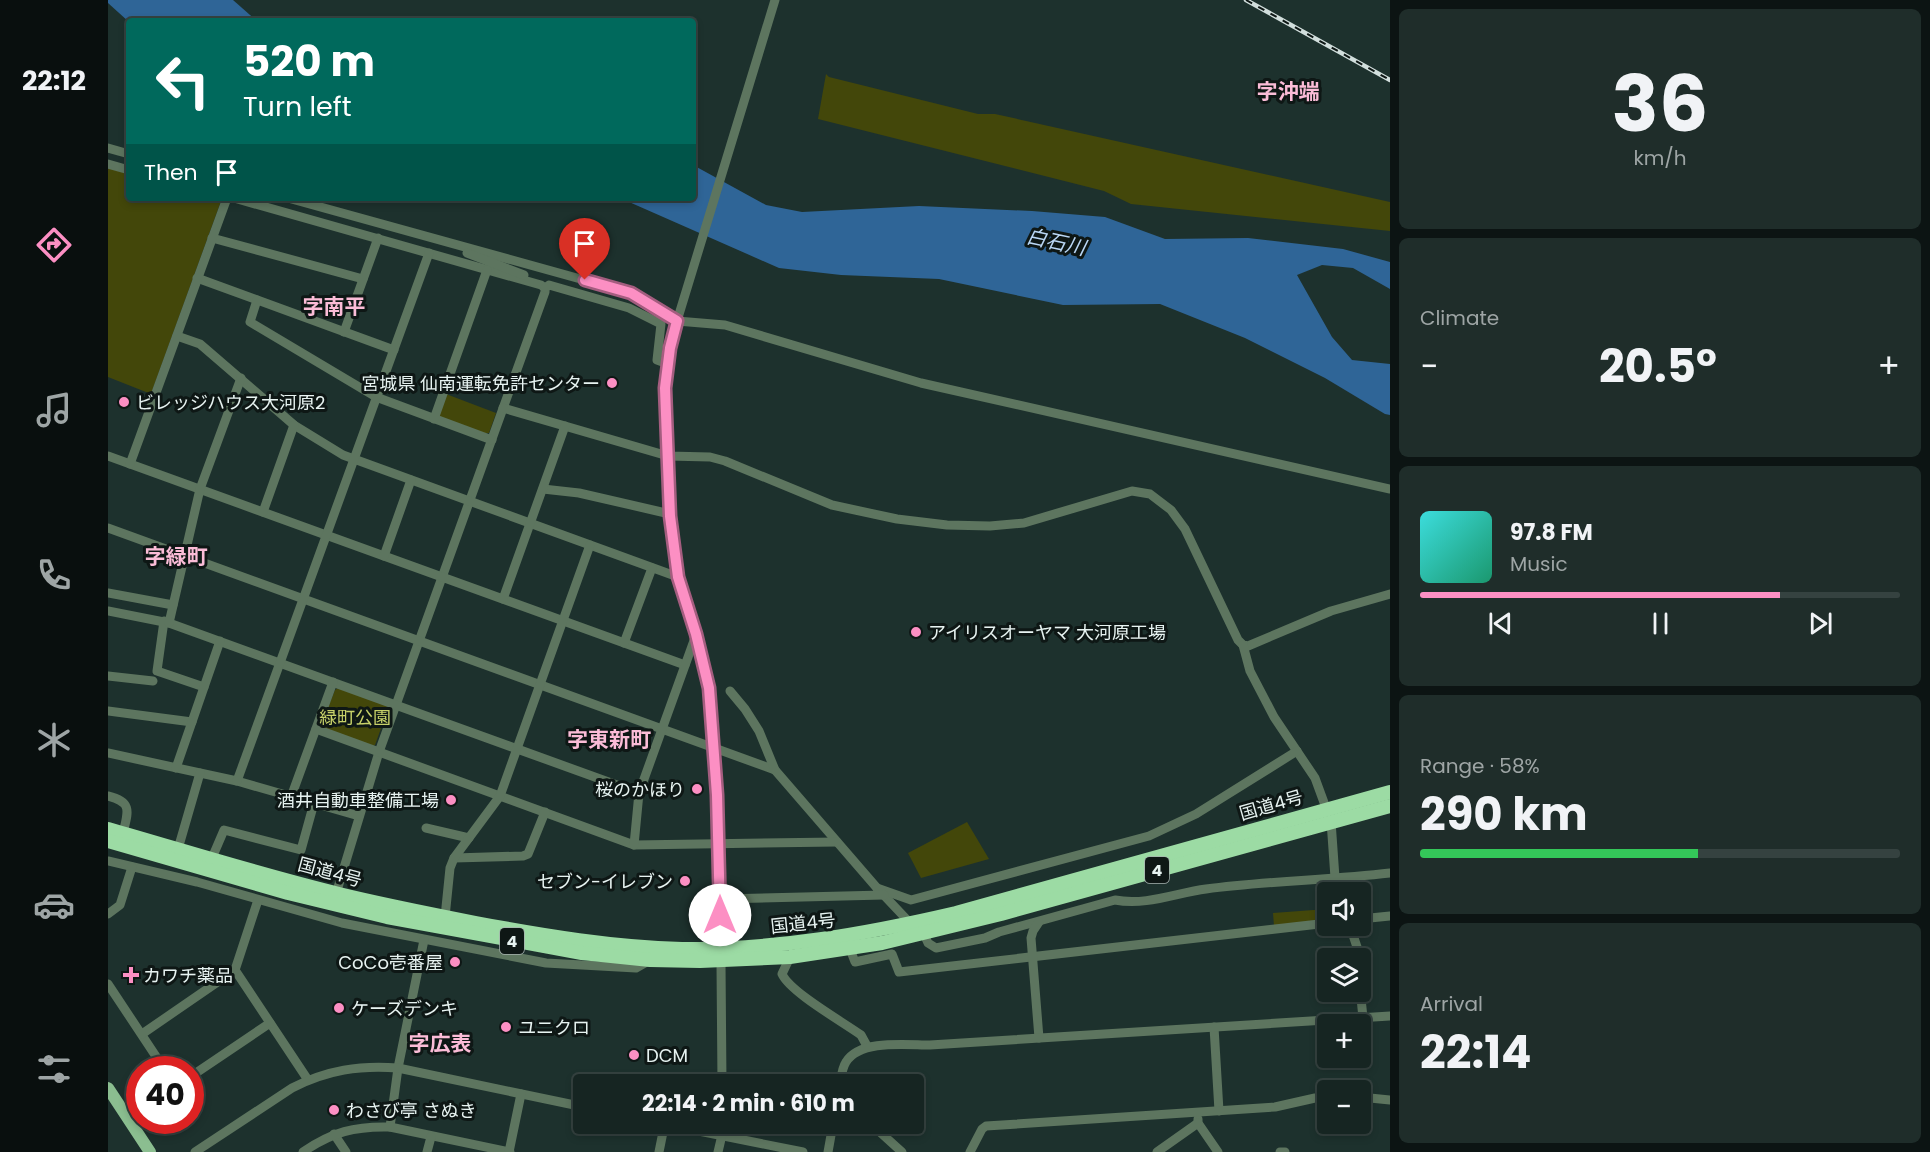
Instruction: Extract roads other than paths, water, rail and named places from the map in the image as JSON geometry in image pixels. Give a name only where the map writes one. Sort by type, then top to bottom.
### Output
[{"type":"highway","name":"国道4号","points":[[108,829],[336,894],[445,917],[600,943],[721,954],[790,957],[850,949],[924,934],[1329,815],[1390,792]]},
{"type":"highway","name":"国道4号","points":[[108,841],[299,896],[387,917],[582,953],[650,960],[721,954],[911,924],[1329,815],[1390,806]]},
{"type":"main road","points":[[108,1088],[150,1152]]},
{"type":"street","points":[[722,1074],[720,843],[715,748],[709,688],[696,634],[678,577],[670,514],[665,388],[677,321],[775,0]]},
{"type":"street","points":[[108,148],[126,153]]},
{"type":"street","points":[[108,164],[126,169]]},
{"type":"street","points":[[130,464],[226,201]]},
{"type":"street","points":[[245,201],[544,288]]},
{"type":"street","points":[[299,201],[631,293],[677,321],[725,325],[921,383],[1390,489]]},
{"type":"street","points":[[212,238],[363,279]]},
{"type":"street","points":[[344,332],[378,238]]},
{"type":"street","points":[[449,243],[464,252],[526,276],[529,282]]},
{"type":"street","points":[[237,781],[429,253]]},
{"type":"street","points":[[434,418],[487,270]]},
{"type":"street","points":[[197,278],[394,350]]},
{"type":"street","points":[[544,288],[549,285],[629,308],[661,324],[657,360],[668,364]]},
{"type":"street","points":[[336,894],[379,752],[545,292],[544,288]]},
{"type":"street","points":[[257,300],[250,322],[376,397],[492,440]]},
{"type":"street","points":[[177,336],[200,344],[294,425],[343,455],[678,577]]},
{"type":"street","points":[[204,687],[157,671],[166,622],[173,605],[200,489],[242,378]]},
{"type":"street","points":[[503,408],[668,456],[710,457],[725,461],[832,505],[897,519],[947,525],[990,526],[1024,523],[1132,491],[1150,494],[1171,510],[1185,529],[1238,640],[1243,645],[1250,671],[1274,717],[1316,778],[1329,815],[1335,882]]},
{"type":"street","points":[[263,512],[294,425]]},
{"type":"street","points":[[503,599],[566,426]]},
{"type":"street","points":[[108,456],[685,665]]},
{"type":"street","points":[[384,556],[411,480]]},
{"type":"street","points":[[543,489],[579,493],[670,514]]},
{"type":"street","points":[[108,528],[775,770]]},
{"type":"street","points":[[445,917],[450,868],[454,858],[500,796],[590,545]]},
{"type":"street","points":[[624,643],[652,568]]},
{"type":"street","points":[[108,593],[173,605]]},
{"type":"street","points":[[1243,645],[1248,646],[1331,611],[1390,594]]},
{"type":"street","points":[[108,611],[166,622],[639,793]]},
{"type":"street","points":[[634,845],[639,793],[696,634]]},
{"type":"street","points":[[176,768],[220,641]]},
{"type":"street","points":[[108,676],[153,681]]},
{"type":"street","points":[[291,797],[333,682]]},
{"type":"street","points":[[730,691],[746,709],[759,731],[775,770],[911,924]]},
{"type":"street","points":[[108,711],[192,722]]},
{"type":"street","points":[[316,729],[634,845],[837,842]]},
{"type":"street","points":[[720,899],[880,891],[911,900],[1149,837],[1196,814],[1297,751]]},
{"type":"street","points":[[108,753],[237,781],[359,816]]},
{"type":"street","points":[[178,849],[200,773]]},
{"type":"street","points":[[108,795],[126,804],[128,813],[123,833]]},
{"type":"street","points":[[212,858],[224,830],[301,850],[314,803]]},
{"type":"street","points":[[454,858],[528,854],[545,812]]},
{"type":"street","points":[[426,828],[469,838]]},
{"type":"street","points":[[108,861],[196,882],[342,923],[546,963],[636,968],[650,960]]},
{"type":"street","points":[[108,914],[120,905],[132,867]]},
{"type":"street","points":[[924,934],[928,943],[936,948],[985,938],[999,932],[1115,900],[1125,902],[1161,898],[1203,889],[1390,873]]},
{"type":"street","points":[[142,1034],[235,970],[258,900]]},
{"type":"street","points":[[1371,919],[1390,916]]},
{"type":"street","points":[[1038,1038],[1031,938],[1040,922]]},
{"type":"street","points":[[850,949],[855,962],[892,954],[899,972],[1317,924]]},
{"type":"street","points":[[390,1127],[398,1068],[424,940]]},
{"type":"street","points":[[790,957],[782,974],[785,980],[861,1035],[867,1046]]},
{"type":"street","points":[[235,970],[308,1080]]},
{"type":"street","points":[[108,984],[112,999],[142,1034],[156,1056]]},
{"type":"street","points":[[1371,1017],[1390,1016]]},
{"type":"street","points":[[843,1074],[846,1062],[856,1051],[867,1046],[930,1045],[1317,1021]]},
{"type":"street","points":[[204,1068],[270,1023]]},
{"type":"street","points":[[1214,1027],[1219,1111]]},
{"type":"street","points":[[195,1152],[292,1088],[334,1071],[356,1067],[398,1068],[573,1105]]},
{"type":"street","points":[[303,1152],[320,1140],[334,1134],[370,1127],[390,1127],[509,1152],[521,1094]]},
{"type":"street","points":[[970,1152],[982,1129],[986,1126],[1275,1107],[1317,1098]]},
{"type":"street","points":[[1371,1098],[1390,1100]]},
{"type":"street","points":[[1198,1112],[1198,1123],[1218,1152]]},
{"type":"street","points":[[1157,1152],[1198,1123]]},
{"type":"street","points":[[334,1134],[346,1152]]},
{"type":"street","points":[[659,1152],[662,1134]]},
{"type":"street","points":[[707,1134],[802,1152]]},
{"type":"street","points":[[828,1152],[831,1134]]},
{"type":"street","points":[[882,1134],[902,1152]]},
{"type":"street","points":[[718,1152],[722,1136]]},
{"type":"street","points":[[427,1152],[431,1137]]},
{"type":"street","points":[[1280,1152],[1285,1152]]},
{"type":"water","points":[[108,0],[233,0],[254,18],[126,19],[108,3]]},
{"type":"water","name":"白石川","points":[[696,167],[766,205],[802,212],[919,206],[1105,217],[1165,239],[1248,238],[1343,249],[1390,262],[1390,289],[1353,268],[1322,265],[1297,275],[1332,337],[1352,360],[1390,364],[1390,415],[1325,378],[1245,338],[1160,304],[1063,305],[939,279],[841,275],[779,268],[627,201],[696,201]]},
{"type":"railway","points":[[1246,0],[1390,80]]},
{"type":"place","name":"宮城県 仙南運転免許センター","points":[[612,383]]},
{"type":"place","name":"ビレッジハウス大河原2","points":[[124,402]]},
{"type":"place","name":"アイリスオーヤマ 大河原工場","points":[[916,632]]},
{"type":"place","name":"桜のかほり","points":[[697,789]]},
{"type":"place","name":"酒井自動車整備工場","points":[[451,800]]},
{"type":"place","name":"セブン-イレブン","points":[[685,881]]},
{"type":"place","name":"CoCo壱番屋","points":[[455,962]]},
{"type":"place","name":"カワチ薬品","points":[[131,975]]},
{"type":"place","name":"ケーズデンキ","points":[[339,1008]]},
{"type":"place","name":"ユニクロ","points":[[506,1027]]},
{"type":"place","name":"DCM","points":[[634,1055]]},
{"type":"place","name":"わさび亭 さぬき","points":[[334,1110]]},
{"type":"district","name":"字沖端","points":[[1288,91]]},
{"type":"district","name":"字南平","points":[[334,306]]},
{"type":"district","name":"字緑町","points":[[176,556]]},
{"type":"district","name":"字東新町","points":[[609,739]]},
{"type":"district","name":"字広表","points":[[440,1043]]},
{"type":"park label","name":"緑町公園","points":[[355,717]]}]
